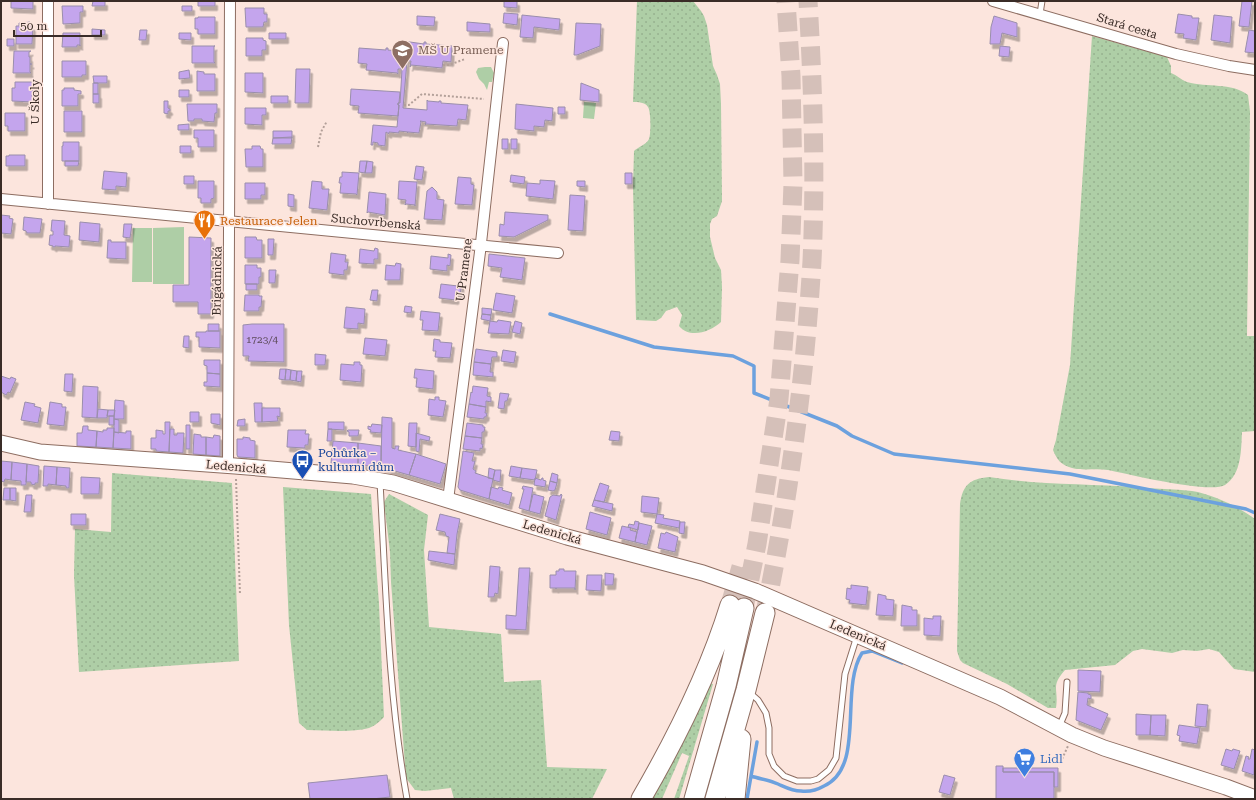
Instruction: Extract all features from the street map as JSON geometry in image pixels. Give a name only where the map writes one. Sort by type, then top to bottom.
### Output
[{"type":"highway","points":[[641,799],[698,692],[716,648],[737,606],[726,686],[694,799]]},
{"type":"highway","points":[[715,799],[746,690],[764,613]]},
{"type":"highway","points":[[735,799],[746,690]]},
{"type":"main road","name":"Ledenická","points":[[1,443],[40,452],[353,476],[393,483],[567,537],[703,573],[754,591],[1000,697],[1072,735],[1104,748],[1226,787],[1255,798]]},
{"type":"street","name":"U Školy","points":[[48,1],[48,204]]},
{"type":"street","name":"Brigádnická","points":[[230,1],[232,466]]},
{"type":"street","name":"Stará cesta","points":[[993,1],[1176,54],[1229,66],[1255,70]]},
{"type":"street","name":"U Pramene","points":[[448,500],[503,43]]},
{"type":"street","name":"Suchovrbenská","points":[[1,199],[480,244],[558,253]]},
{"type":"lane","points":[[1040,14],[1042,1]]},
{"type":"lane","points":[[380,481],[391,680],[395,723],[407,799]]},
{"type":"lane","points":[[746,690],[758,700],[766,713],[769,728],[769,754],[774,766],[784,776],[797,781],[811,781],[818,779],[829,770],[836,758],[844,674],[858,635]]},
{"type":"lane","points":[[1059,728],[1065,713],[1067,682]]},
{"type":"path","points":[[443,65],[449,65],[465,59]]},
{"type":"path","points":[[404,105],[409,105],[422,94],[484,99]]},
{"type":"path","points":[[318,147],[327,121]]},
{"type":"path","points":[[232,466],[240,595]]},
{"type":"green space","points":[[637,1],[693,1],[704,16],[707,25],[713,66],[720,84],[722,201],[717,216],[712,219],[710,224],[710,237],[715,258],[721,270],[721,322],[711,329],[700,333],[689,332],[679,326],[682,315],[677,307],[666,311],[661,318],[656,321],[636,320],[633,186],[634,151],[649,139],[650,132],[650,113],[647,105],[633,102]]},
{"type":"green space","points":[[1092,36],[1167,57],[1171,66],[1171,73],[1187,82],[1234,88],[1248,95],[1250,112],[1247,336],[1255,336],[1255,431],[1242,432],[1241,453],[1238,468],[1231,480],[1225,485],[1203,487],[1150,479],[1108,470],[1076,469],[1062,464],[1056,457],[1053,450],[1070,365]]},
{"type":"green space","points":[[491,67],[494,73],[492,82],[489,82],[487,90],[476,72],[478,68]]},
{"type":"green space","points":[[584,102],[596,103],[594,119],[583,118]]},
{"type":"green space","points":[[184,227],[184,284],[153,284],[153,228]]},
{"type":"green space","points":[[133,228],[152,228],[152,282],[132,282]]},
{"type":"green space","points":[[112,473],[232,483],[239,661],[79,672],[74,575],[75,529],[111,532]]},
{"type":"green space","points":[[989,477],[1044,483],[1192,491],[1208,495],[1225,502],[1255,519],[1255,672],[1234,669],[1219,652],[1209,649],[1197,651],[1183,650],[1172,653],[1142,649],[1133,651],[1115,665],[1065,670],[1056,684],[1056,708],[1048,708],[1007,684],[963,663],[960,660],[957,651],[960,504],[963,492],[968,484],[976,479]]},
{"type":"green space","points":[[283,487],[371,494],[379,604],[384,717],[369,728],[346,731],[307,730],[299,723],[289,625]]},
{"type":"green space","points":[[389,494],[428,515],[424,550],[429,627],[501,634],[504,682],[541,680],[547,767],[607,769],[592,799],[454,799],[451,788],[425,791],[415,790],[406,778],[390,552],[384,502]]},
{"type":"green space","points":[[708,683],[713,684],[679,799],[674,799],[689,756],[682,753],[662,799],[648,799]]},
{"type":"building","points":[[11,1],[33,1],[33,9],[11,8]]},
{"type":"building","points":[[93,1],[105,1],[105,6],[92,6]]},
{"type":"building","points":[[198,1],[215,1],[215,6],[198,6]]},
{"type":"building","points":[[504,1],[517,1],[517,8],[504,7]]},
{"type":"building","points":[[1242,1],[1252,1],[1249,27],[1239,26]]},
{"type":"building","points":[[62,6],[83,6],[83,12],[80,12],[80,23],[63,24]]},
{"type":"building","points":[[182,6],[192,6],[192,11],[182,11]]},
{"type":"building","points":[[245,8],[264,8],[264,14],[267,14],[267,22],[264,22],[263,27],[246,27]]},
{"type":"building","points":[[504,13],[518,14],[517,25],[503,23]]},
{"type":"building","points":[[1178,14],[1192,16],[1192,18],[1199,18],[1196,40],[1183,38],[1184,34],[1175,33]]},
{"type":"building","points":[[522,15],[560,19],[559,30],[534,27],[533,38],[520,37]]},
{"type":"building","points":[[1214,15],[1232,17],[1230,43],[1211,40]]},
{"type":"building","points":[[417,16],[435,17],[434,26],[417,25]]},
{"type":"building","points":[[994,16],[1017,23],[1017,37],[1002,33],[1000,44],[990,44],[991,27]]},
{"type":"building","points":[[215,17],[215,34],[198,34],[198,29],[195,29],[195,18]]},
{"type":"building","points":[[30,22],[30,26],[33,26],[32,44],[16,44],[16,26],[19,26],[19,23]]},
{"type":"building","points":[[467,22],[490,24],[490,32],[467,31]]},
{"type":"building","points":[[576,23],[601,24],[600,46],[574,55]]},
{"type":"building","points":[[92,29],[105,30],[105,35],[92,35]]},
{"type":"building","points":[[140,30],[147,30],[146,40],[139,40]]},
{"type":"building","points":[[1249,30],[1255,31],[1255,53],[1245,52]]},
{"type":"building","points":[[63,33],[80,33],[80,45],[77,45],[77,47],[62,47]]},
{"type":"building","points":[[179,33],[191,33],[191,40],[179,39]]},
{"type":"building","points":[[269,33],[286,33],[286,39],[269,39]]},
{"type":"building","points":[[246,38],[263,38],[263,40],[266,41],[266,50],[262,50],[262,56],[246,56]]},
{"type":"building","points":[[7,39],[14,39],[14,46],[7,46]]},
{"type":"building","points":[[403,41],[424,44],[424,42],[426,42],[426,44],[452,46],[451,62],[443,61],[442,68],[411,65],[410,67],[411,61],[407,61],[403,108],[427,110],[427,100],[441,101],[441,103],[468,105],[466,120],[458,119],[457,126],[425,125],[426,122],[420,121],[419,133],[399,131],[399,133],[389,132],[389,134],[386,132],[385,146],[378,145],[378,143],[373,142],[373,145],[371,145],[373,125],[397,127],[402,69],[398,69],[398,74],[366,70],[367,64],[358,63],[359,48],[386,50],[386,48],[388,48],[388,50],[403,51]]},
{"type":"building","points":[[192,46],[214,46],[215,63],[192,63]]},
{"type":"building","points":[[1000,46],[1010,47],[1009,57],[999,56]]},
{"type":"building","points":[[14,51],[31,51],[29,52],[29,57],[31,73],[13,73]]},
{"type":"building","points":[[62,61],[86,61],[86,75],[82,75],[82,77],[62,77]]},
{"type":"building","points":[[296,69],[310,69],[309,103],[295,103]]},
{"type":"building","points":[[189,70],[190,78],[179,79],[179,72]]},
{"type":"building","points":[[197,71],[204,72],[204,74],[215,74],[215,91],[197,91]]},
{"type":"building","points":[[245,73],[263,73],[263,93],[245,92]]},
{"type":"building","points":[[93,76],[107,76],[107,83],[94,83]]},
{"type":"building","points":[[15,82],[33,82],[33,102],[12,101],[12,88],[15,88]]},
{"type":"building","points":[[93,83],[98,83],[98,94],[93,94]]},
{"type":"building","points":[[581,83],[599,90],[599,102],[580,100]]},
{"type":"building","points":[[64,88],[74,88],[74,90],[81,91],[81,94],[78,94],[78,106],[62,106],[62,90],[64,90]]},
{"type":"building","points":[[351,89],[400,92],[398,116],[358,113],[359,106],[350,105]]},
{"type":"building","points":[[179,90],[189,90],[189,97],[179,97]]},
{"type":"building","points":[[93,94],[99,94],[99,103],[93,103]]},
{"type":"building","points":[[271,96],[288,96],[288,103],[271,103]]},
{"type":"building","points":[[164,101],[168,101],[168,108],[170,111],[168,111],[168,114],[164,113]]},
{"type":"building","points":[[187,104],[217,104],[217,113],[215,113],[214,122],[202,121],[202,119],[188,121]]},
{"type":"building","points":[[516,104],[553,108],[552,121],[545,120],[544,127],[534,126],[534,131],[515,129]]},
{"type":"building","points":[[558,107],[565,107],[565,114],[558,114]]},
{"type":"building","points":[[245,108],[266,108],[266,115],[262,115],[262,125],[245,124]]},
{"type":"building","points":[[64,111],[82,111],[82,132],[64,132]]},
{"type":"building","points":[[5,113],[25,113],[25,131],[8,131],[8,126],[5,126]]},
{"type":"building","points":[[189,124],[189,130],[178,130],[178,125]]},
{"type":"building","points":[[194,130],[214,130],[214,147],[198,147],[198,138],[194,138]]},
{"type":"building","points":[[273,131],[292,131],[292,138],[273,138]]},
{"type":"building","points":[[292,137],[291,144],[272,144],[273,138]]},
{"type":"building","points":[[502,139],[508,139],[508,149],[502,149]]},
{"type":"building","points":[[511,139],[517,139],[517,149],[511,149]]},
{"type":"building","points":[[63,142],[79,142],[79,161],[62,161]]},
{"type":"building","points":[[180,146],[191,146],[191,153],[180,153]]},
{"type":"building","points":[[252,146],[260,146],[261,149],[263,149],[263,167],[246,167],[245,149],[252,149]]},
{"type":"building","points":[[25,155],[25,166],[6,166],[6,156]]},
{"type":"building","points":[[65,161],[79,161],[78,166],[65,166]]},
{"type":"building","points":[[360,161],[367,161],[365,173],[359,172]]},
{"type":"building","points":[[367,161],[373,162],[372,173],[365,173]]},
{"type":"building","points":[[416,166],[424,167],[422,180],[414,179]]},
{"type":"building","points":[[104,171],[127,173],[126,187],[116,186],[116,190],[102,189]]},
{"type":"building","points":[[342,172],[359,173],[357,195],[340,193],[341,183],[339,183],[340,177],[342,177]]},
{"type":"building","points":[[625,173],[632,173],[632,184],[625,184]]},
{"type":"building","points":[[511,175],[525,177],[524,184],[510,182]]},
{"type":"building","points":[[184,176],[194,176],[194,184],[184,184]]},
{"type":"building","points":[[458,177],[471,178],[471,184],[474,185],[472,205],[455,204]]},
{"type":"building","points":[[540,180],[555,181],[553,199],[526,196],[527,183],[540,184]]},
{"type":"building","points":[[198,181],[214,181],[214,198],[211,199],[211,203],[201,203],[201,198],[198,198]]},
{"type":"building","points":[[312,181],[322,182],[322,189],[329,189],[327,210],[309,208]]},
{"type":"building","points":[[399,181],[417,182],[415,206],[405,205],[406,200],[398,199]]},
{"type":"building","points":[[577,181],[585,181],[585,187],[577,186]]},
{"type":"building","points":[[245,183],[265,183],[265,195],[261,195],[261,199],[245,199]]},
{"type":"building","points":[[432,187],[437,192],[437,199],[444,200],[442,220],[424,219],[427,191]]},
{"type":"building","points":[[369,192],[386,194],[385,215],[367,213]]},
{"type":"building","points":[[288,194],[294,195],[294,207],[288,206]]},
{"type":"building","points":[[570,195],[585,196],[583,231],[568,230]]},
{"type":"building","points":[[505,212],[548,215],[548,220],[514,237],[499,236],[500,224],[504,225]]},
{"type":"building","points":[[1,215],[10,216],[9,218],[13,219],[11,234],[1,233]]},
{"type":"building","points":[[24,217],[42,219],[40,233],[27,233],[23,230]]},
{"type":"building","points":[[52,220],[65,221],[64,235],[70,236],[69,247],[53,247],[49,245],[50,235],[53,235],[53,231],[51,231]]},
{"type":"building","points":[[80,222],[100,224],[99,242],[79,240]]},
{"type":"building","points":[[124,224],[132,224],[130,238],[123,237]]},
{"type":"building","points":[[189,237],[211,238],[211,314],[198,314],[198,302],[173,302],[173,285],[189,285]]},
{"type":"building","points":[[245,237],[256,237],[257,240],[262,240],[262,258],[245,258]]},
{"type":"building","points":[[268,239],[274,239],[273,255],[268,255]]},
{"type":"building","points":[[108,240],[111,240],[111,242],[126,242],[126,259],[107,258]]},
{"type":"building","points":[[375,248],[378,249],[378,259],[374,259],[374,264],[359,263],[360,249],[374,251]]},
{"type":"building","points":[[331,253],[346,255],[345,262],[348,262],[347,270],[344,270],[344,275],[329,273]]},
{"type":"building","points":[[448,254],[451,255],[450,266],[447,265],[447,271],[430,269],[431,256],[448,258]]},
{"type":"building","points":[[489,254],[525,258],[522,280],[500,277],[502,268],[488,266]]},
{"type":"building","points":[[396,263],[401,264],[400,280],[385,280],[386,265],[395,266]]},
{"type":"building","points":[[245,265],[257,265],[257,268],[261,268],[259,284],[245,284]]},
{"type":"building","points":[[269,270],[276,270],[275,283],[269,283]]},
{"type":"building","points":[[459,281],[462,282],[460,295],[457,294],[456,300],[439,298],[441,284],[458,286]]},
{"type":"building","points":[[246,284],[257,284],[257,290],[246,290]]},
{"type":"building","points":[[372,290],[378,290],[377,301],[370,300]]},
{"type":"building","points":[[496,293],[515,296],[512,313],[493,310]]},
{"type":"building","points":[[245,295],[262,296],[259,311],[244,311]]},
{"type":"building","points":[[405,306],[412,307],[411,313],[404,312]]},
{"type":"building","points":[[346,307],[365,309],[364,324],[358,323],[358,329],[344,328]]},
{"type":"building","points":[[482,308],[492,309],[491,315],[482,314]]},
{"type":"building","points":[[421,311],[440,313],[438,331],[422,330],[423,320],[420,320]]},
{"type":"building","points":[[482,314],[491,315],[490,321],[481,319]]},
{"type":"building","points":[[498,320],[511,322],[509,334],[488,333],[490,321],[497,322]]},
{"type":"building","points":[[515,321],[522,323],[520,334],[512,332]]},
{"type":"building","points":[[208,324],[219,324],[219,331],[208,331]]},
{"type":"building","points":[[284,324],[284,362],[248,361],[249,356],[243,356],[243,325]]},
{"type":"building","points":[[220,331],[220,348],[199,347],[199,337],[196,337],[196,332]]},
{"type":"building","points":[[184,336],[189,336],[189,348],[183,347]]},
{"type":"building","points":[[365,338],[387,340],[385,356],[363,354]]},
{"type":"building","points":[[434,339],[440,340],[440,342],[452,343],[450,358],[435,357],[436,351],[433,351]]},
{"type":"building","points":[[476,349],[497,352],[497,357],[492,357],[491,364],[474,362]]},
{"type":"building","points":[[503,350],[516,352],[514,363],[501,361]]},
{"type":"building","points":[[315,354],[326,355],[325,365],[315,365]]},
{"type":"building","points":[[204,360],[220,360],[220,374],[207,373],[207,366],[204,365]]},
{"type":"building","points":[[354,362],[360,362],[360,365],[362,365],[361,382],[340,380],[341,364],[354,365]]},
{"type":"building","points":[[474,362],[491,364],[490,372],[493,372],[493,377],[473,375]]},
{"type":"building","points":[[280,369],[286,369],[285,380],[279,379]]},
{"type":"building","points":[[286,369],[291,370],[290,380],[285,380]]},
{"type":"building","points":[[415,369],[434,371],[433,389],[416,387],[417,378],[414,378]]},
{"type":"building","points":[[291,370],[297,371],[296,381],[290,380]]},
{"type":"building","points":[[297,371],[302,371],[301,382],[296,381]]},
{"type":"building","points":[[207,373],[220,374],[220,387],[204,386],[204,382],[207,382]]},
{"type":"building","points":[[65,374],[73,374],[72,392],[64,391]]},
{"type":"building","points":[[1,376],[16,379],[10,393],[8,392],[6,395],[1,392]]},
{"type":"building","points":[[83,386],[98,387],[97,418],[82,417]]},
{"type":"building","points":[[473,386],[488,388],[487,396],[491,397],[491,402],[486,401],[486,407],[469,404]]},
{"type":"building","points":[[500,393],[509,394],[507,401],[505,401],[504,409],[498,408]]},
{"type":"building","points":[[435,397],[439,397],[439,400],[446,401],[443,417],[428,415],[429,399],[435,400]]},
{"type":"building","points":[[115,400],[124,401],[124,419],[114,419]]},
{"type":"building","points":[[25,402],[35,404],[34,406],[41,408],[38,423],[21,420]]},
{"type":"building","points":[[50,402],[62,404],[62,407],[66,407],[64,426],[47,424]]},
{"type":"building","points":[[254,403],[262,403],[262,422],[255,422]]},
{"type":"building","points":[[469,404],[486,407],[486,417],[484,417],[484,419],[467,417]]},
{"type":"building","points":[[262,408],[280,408],[280,417],[277,416],[278,421],[262,422]]},
{"type":"building","points":[[98,409],[108,410],[107,418],[97,418]]},
{"type":"building","points":[[108,410],[115,410],[114,416],[107,416]]},
{"type":"building","points":[[190,412],[199,412],[199,422],[190,422]]},
{"type":"building","points":[[211,414],[220,414],[220,425],[211,423]]},
{"type":"building","points":[[109,416],[114,416],[114,425],[109,425]]},
{"type":"building","points":[[382,417],[392,418],[392,448],[395,449],[395,446],[399,446],[398,450],[416,454],[409,475],[381,467]]},
{"type":"building","points":[[114,419],[119,420],[119,433],[114,432]]},
{"type":"building","points":[[245,419],[245,426],[237,426],[238,420]]},
{"type":"building","points":[[165,422],[170,422],[169,452],[151,449],[151,438],[156,438],[156,430],[163,431],[163,434],[165,434]]},
{"type":"building","points":[[328,422],[344,422],[344,430],[328,429]]},
{"type":"building","points":[[409,423],[417,423],[416,447],[408,446]]},
{"type":"building","points":[[467,423],[483,425],[483,427],[485,427],[484,432],[482,432],[482,438],[465,436]]},
{"type":"building","points":[[372,424],[382,425],[381,433],[370,432],[371,430],[368,429],[368,426],[371,427]]},
{"type":"building","points":[[186,425],[190,425],[190,449],[186,449]]},
{"type":"building","points":[[83,426],[88,426],[88,430],[97,431],[96,447],[77,446],[77,433],[82,433]]},
{"type":"building","points":[[107,428],[114,428],[113,448],[96,447],[97,431],[103,432],[103,430],[107,430]]},
{"type":"building","points":[[170,429],[174,429],[174,435],[177,435],[177,433],[184,433],[183,453],[169,452]]},
{"type":"building","points":[[328,429],[332,429],[332,441],[327,441]]},
{"type":"building","points":[[288,430],[306,430],[305,434],[309,434],[308,445],[305,445],[305,448],[287,447]]},
{"type":"building","points":[[348,430],[359,430],[358,436],[349,436]]},
{"type":"building","points":[[126,431],[131,431],[131,449],[113,448],[114,432],[126,433]]},
{"type":"building","points":[[611,431],[620,432],[619,441],[609,440]]},
{"type":"building","points":[[416,433],[430,437],[429,441],[420,439],[419,452],[416,451]]},
{"type":"building","points":[[194,434],[201,435],[201,437],[206,437],[206,455],[193,454]]},
{"type":"building","points":[[214,435],[220,436],[220,456],[206,455],[206,437],[213,438]]},
{"type":"building","points":[[465,436],[482,438],[482,449],[480,448],[480,451],[463,449]]},
{"type":"building","points":[[243,437],[250,438],[250,440],[255,441],[255,458],[238,457],[237,439],[243,439]]},
{"type":"building","points":[[333,441],[358,443],[358,465],[331,463]]},
{"type":"building","points":[[358,443],[381,446],[381,467],[358,465]]},
{"type":"building","points":[[463,451],[474,453],[472,461],[475,461],[473,469],[476,471],[475,473],[493,479],[489,499],[460,490],[458,487]]},
{"type":"building","points":[[416,454],[446,464],[440,484],[409,475]]},
{"type":"building","points":[[1,461],[12,462],[11,480],[5,479],[4,482],[1,481]]},
{"type":"building","points":[[12,462],[27,464],[26,485],[21,485],[21,481],[11,480]]},
{"type":"building","points":[[27,464],[39,466],[38,483],[35,483],[35,485],[31,484],[31,482],[26,482]]},
{"type":"building","points":[[44,466],[57,467],[56,485],[48,484],[48,486],[43,486]]},
{"type":"building","points":[[511,466],[522,468],[520,478],[509,476]]},
{"type":"building","points":[[57,467],[70,468],[69,488],[66,488],[66,486],[56,485]]},
{"type":"building","points":[[489,468],[495,470],[493,479],[488,478]]},
{"type":"building","points":[[522,468],[537,470],[535,480],[520,478]]},
{"type":"building","points":[[495,470],[501,470],[500,482],[493,480]]},
{"type":"building","points":[[552,473],[558,475],[557,483],[550,481]]},
{"type":"building","points":[[81,477],[100,478],[99,494],[81,494]]},
{"type":"building","points":[[535,478],[541,480],[543,478],[543,480],[546,481],[545,487],[534,485]]},
{"type":"building","points":[[550,481],[557,483],[555,490],[553,491],[548,490]]},
{"type":"building","points":[[600,483],[609,486],[604,502],[594,500]]},
{"type":"building","points":[[523,486],[533,488],[529,511],[519,508],[524,489],[522,489]]},
{"type":"building","points":[[491,487],[498,489],[499,487],[503,488],[502,490],[512,493],[509,505],[489,499]]},
{"type":"building","points":[[4,488],[10,488],[10,500],[3,500]]},
{"type":"building","points":[[10,488],[16,488],[16,501],[10,500]]},
{"type":"building","points":[[533,494],[544,497],[540,514],[529,511]]},
{"type":"building","points":[[561,494],[556,520],[545,516],[550,497],[553,495],[560,496]]},
{"type":"building","points":[[26,495],[32,495],[31,512],[24,512]]},
{"type":"building","points":[[642,496],[659,498],[657,514],[641,512]]},
{"type":"building","points":[[594,500],[613,504],[612,511],[592,506]]},
{"type":"building","points":[[590,512],[611,518],[607,535],[586,529]]},
{"type":"building","points":[[71,514],[86,514],[86,525],[71,525]]},
{"type":"building","points":[[440,514],[460,519],[455,554],[447,553],[449,537],[446,536],[445,532],[436,530]]},
{"type":"building","points":[[657,514],[664,515],[663,518],[680,521],[679,528],[655,523]]},
{"type":"building","points":[[635,521],[639,522],[638,530],[628,527],[629,524],[634,525]]},
{"type":"building","points":[[680,522],[685,522],[684,534],[679,533]]},
{"type":"building","points":[[639,523],[652,526],[647,545],[635,542]]},
{"type":"building","points":[[622,526],[631,528],[630,530],[637,532],[635,542],[619,538]]},
{"type":"building","points":[[666,532],[678,537],[675,552],[658,548],[661,533],[665,534]]},
{"type":"building","points":[[429,551],[455,554],[454,565],[428,560]]},
{"type":"building","points":[[490,566],[500,567],[498,594],[495,593],[494,597],[488,597]]},
{"type":"building","points":[[519,568],[530,568],[526,630],[506,629],[506,615],[516,616]]},
{"type":"building","points":[[559,569],[564,569],[564,571],[576,571],[575,590],[575,588],[550,588],[550,575],[556,575],[556,571],[559,571]]},
{"type":"building","points":[[605,573],[614,574],[613,585],[605,585]]},
{"type":"building","points":[[587,575],[602,575],[601,591],[586,590]]},
{"type":"building","points":[[851,585],[868,587],[866,605],[849,603],[850,600],[846,599],[847,588],[851,589]]},
{"type":"building","points":[[878,594],[886,596],[886,599],[894,600],[893,616],[876,615]]},
{"type":"building","points":[[902,605],[912,607],[912,610],[917,610],[917,626],[901,626]]},
{"type":"building","points":[[933,616],[941,616],[940,636],[924,635],[924,618],[933,619]]},
{"type":"building","points":[[1078,670],[1101,671],[1100,692],[1078,691]]},
{"type":"building","points":[[1078,692],[1088,693],[1091,695],[1091,699],[1088,698],[1087,705],[1108,714],[1101,730],[1076,720]]},
{"type":"building","points":[[1197,704],[1208,705],[1206,727],[1195,726]]},
{"type":"building","points":[[1136,714],[1151,715],[1150,735],[1136,735]]},
{"type":"building","points":[[1151,715],[1166,715],[1165,736],[1150,735]]},
{"type":"building","points":[[1179,725],[1200,728],[1197,744],[1179,741],[1180,736],[1177,735]]},
{"type":"building","points":[[1226,749],[1240,751],[1234,769],[1221,765]]},
{"type":"building","points":[[1252,749],[1255,750],[1254,775],[1242,771],[1246,756],[1250,759]]},
{"type":"building","name":"Lidl","points":[[996,766],[1003,766],[1003,772],[1054,772],[1054,799],[996,799]]},
{"type":"building","points":[[1003,768],[1058,768],[1058,787],[1054,787],[1054,772],[1003,772]]},
{"type":"building","points":[[387,775],[390,797],[372,799],[310,799],[308,783]]},
{"type":"building","points":[[944,775],[955,778],[950,795],[939,792]]},
{"type":"waterway","points":[[550,314],[654,347],[733,356],[754,366],[754,393],[837,426],[852,436],[894,454],[1070,474],[1246,509],[1255,513]]},
{"type":"waterway","points":[[751,776],[771,781],[789,789],[798,791],[819,789],[824,786],[837,776],[844,762],[848,745],[852,686],[855,668],[862,653],[872,651],[902,663]]},
{"type":"waterway","points":[[747,799],[757,742]]},
{"type":"tunnel","points":[[744,608],[757,544],[779,399],[790,260],[793,184],[791,76],[786,1]]},
{"type":"tunnel","points":[[765,613],[789,482],[809,305],[812,261],[814,163],[813,98],[808,1]]},
{"type":"tunnel","points":[[730,605],[741,567]]},
{"type":"place","name":"MŠ U Pramene","points":[[403,70]]},
{"type":"place","name":"Restaurace Jelen","points":[[205,240]]},
{"type":"place","name":"Pohůrka – kulturní dům","points":[[303,480]]},
{"type":"place","name":"Lidl","points":[[1025,778]]}]
